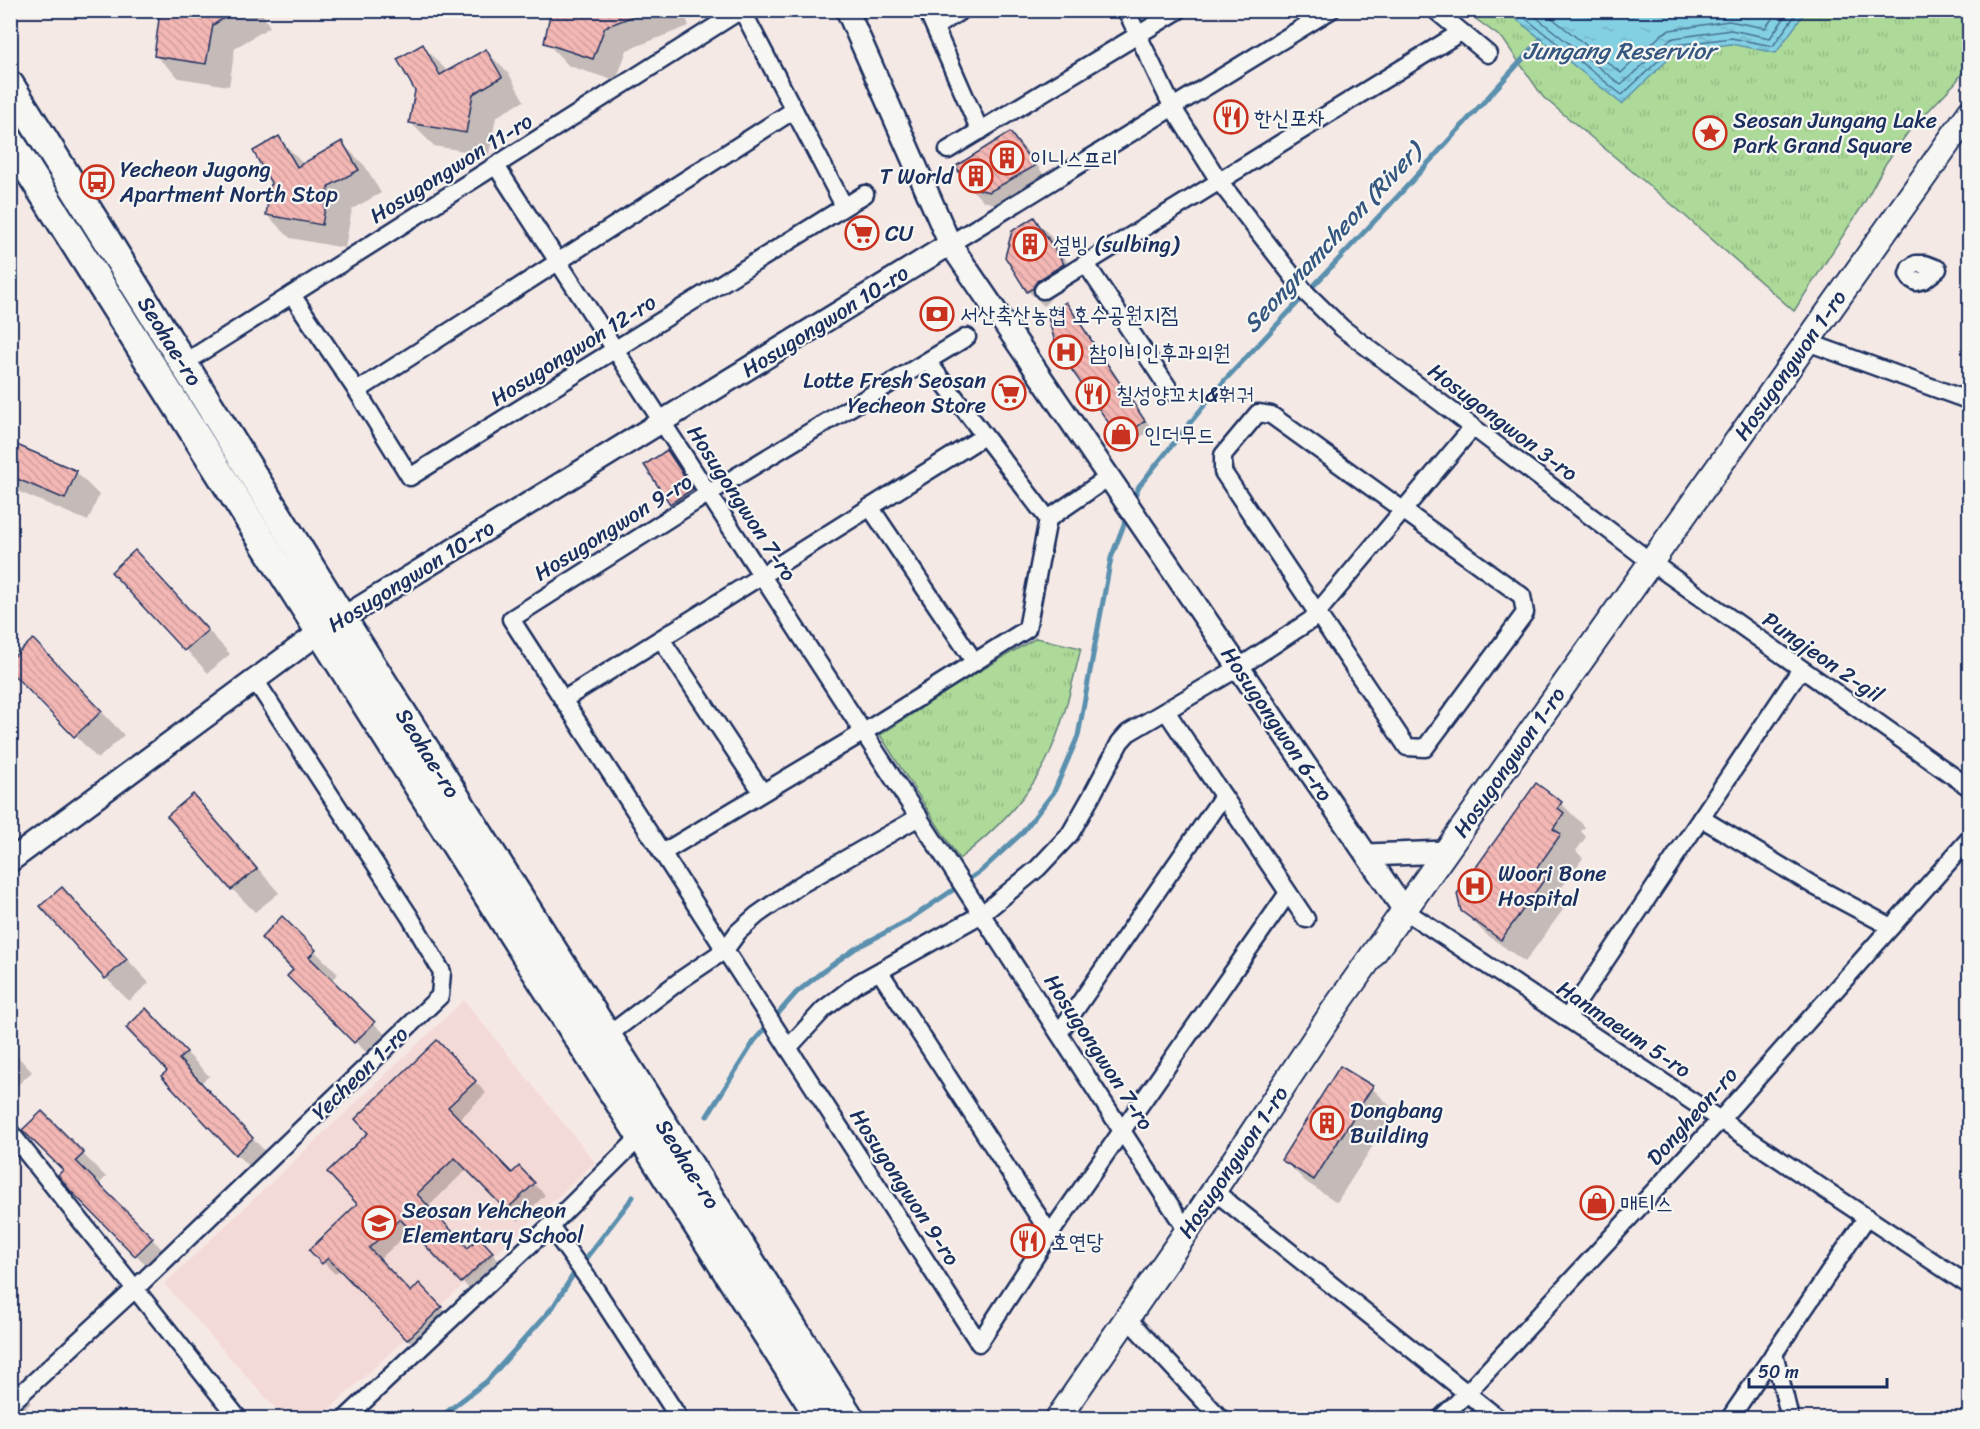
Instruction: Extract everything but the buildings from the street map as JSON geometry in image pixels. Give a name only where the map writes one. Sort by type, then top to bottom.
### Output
[{"type":"main road","name":"Seohae-ro","points":[[10,85],[342,618],[850,1418]]},
{"type":"main road","name":"Hosugongwon 1-ro","points":[[1058,1419],[1214,1191],[1335,1008],[1970,112]]},
{"type":"main road","name":"Seohae-ro","points":[[10,141],[820,1419]]},
{"type":"street","points":[[742,10],[844,206]]},
{"type":"street","name":"Hosugongwon 11-ro","points":[[184,363],[742,10]]},
{"type":"street","points":[[662,853],[864,732],[1027,629],[1048,519],[1109,477],[950,244],[847,10]]},
{"type":"street","points":[[927,10],[980,131]]},
{"type":"street","points":[[935,27],[962,10]]},
{"type":"street","points":[[1126,10],[1173,108],[1219,182]]},
{"type":"street","points":[[948,150],[1179,10]]},
{"type":"street","name":"Hosugongwon 10-ro","points":[[320,632],[1332,10]]},
{"type":"street","points":[[1435,10],[1488,54]]},
{"type":"street","points":[[1043,290],[1461,32]]},
{"type":"street","points":[[357,391],[794,110]]},
{"type":"street","name":"Hosugongwon 7-ro","points":[[496,166],[1187,1231]]},
{"type":"street","name":"Hosugongwon 3-ro","points":[[1219,182],[1305,292],[1342,328],[1651,562]]},
{"type":"street","name":"Hosugongwon 12-ro","points":[[292,295],[357,391],[410,477],[865,194]]},
{"type":"street","points":[[1086,264],[1171,392]]},
{"type":"street","name":"Hosugongwon 9-ro","points":[[967,338],[709,494],[511,619],[979,1343],[1050,1234],[1288,893]]},
{"type":"street","points":[[1807,342],[1970,401]]},
{"type":"street","points":[[928,362],[1048,519]]},
{"type":"street","points":[[1258,413],[1271,416],[1403,510],[1522,596],[1525,613],[1425,748],[1407,747],[1223,472],[1223,455],[1258,413]]},
{"type":"street","points":[[788,1047],[824,1009],[858,983],[982,914],[1038,868],[1070,834],[1120,742],[1128,733],[1239,668],[1311,620],[1473,427]]},
{"type":"street","points":[[563,700],[984,436]]},
{"type":"street","name":"Hosugongwon 6-ro","points":[[1109,477],[1404,910]]},
{"type":"street","points":[[870,507],[974,661]]},
{"type":"street","name":"Pungjeon 2-gil","points":[[1651,562],[1970,789]]},
{"type":"street","points":[[10,861],[320,632]]},
{"type":"street","points":[[661,639],[762,792]]},
{"type":"street","points":[[1567,1018],[1801,669]]},
{"type":"street","name":"Yecheon 1-ro","points":[[10,1404],[136,1288],[440,996],[442,972],[255,680]]},
{"type":"street","points":[[1166,711],[1306,919]]},
{"type":"street","points":[[1059,1033],[1223,796]]},
{"type":"street","points":[[607,1036],[682,979],[725,950],[738,933],[757,915],[800,885],[919,817]]},
{"type":"street","points":[[1701,818],[1816,887],[1892,927]]},
{"type":"street","name":"Dongheon-ro","points":[[1441,1419],[1720,1120],[1970,838]]},
{"type":"street","points":[[1367,855],[1446,852]]},
{"type":"street","name":"Hanmaeum 5-ro","points":[[1404,910],[1970,1286]]},
{"type":"street","points":[[880,972],[1050,1234]]},
{"type":"street","points":[[10,1132],[238,1419]]},
{"type":"street","points":[[346,1419],[550,1226],[641,1136]]},
{"type":"street","points":[[1214,1191],[1498,1419]]},
{"type":"street","points":[[1730,1419],[1867,1217]]},
{"type":"street","points":[[550,1226],[594,1287],[679,1419]]},
{"type":"street","points":[[1127,1318],[1220,1419]]},
{"type":"street","points":[[1774,1353],[1790,1419]]},
{"type":"shaded area","name":"Seosan Yehcheon Elementary School","points":[[464,1000],[595,1162],[320,1418],[284,1418],[164,1284]]},
{"type":"green space","points":[[1465,11],[1969,11],[1969,63],[1956,82],[1909,131],[1886,163],[1864,203],[1794,311],[1676,208],[1543,97],[1503,39]]},
{"type":"green space","points":[[1036,638],[1081,648],[1059,729],[1041,770],[1022,798],[998,825],[959,859],[880,735],[953,687]]},
{"type":"water","name":"Jungang Reservior","points":[[1506,11],[1806,11],[1776,53],[1731,44],[1677,51],[1622,104]]},
{"type":"waterway","name":"Seongnamcheon (River)","points":[[1132,502],[1139,486],[1224,381],[1399,195],[1541,39]]},
{"type":"waterway","name":"Seongnamcheon (River)","points":[[707,1116],[755,1040],[796,993],[856,948],[907,921],[981,871],[1022,833],[1054,792],[1078,736],[1111,558],[1128,514]]},
{"type":"waterway","name":"Seongnamcheon (River)","points":[[439,1418],[487,1381],[553,1307],[573,1275],[633,1197]]},
{"type":"place","name":"한신포차","points":[[1231,117]]},
{"type":"place","name":"Seosan Jungang Lake Park Grand Square","points":[[1710,133]]},
{"type":"place","name":"이니스프리","points":[[1007,158]]},
{"type":"place","name":"T World","points":[[976,176]]},
{"type":"place","name":"Yecheon Jugong Apartment North Stop","points":[[97,182]]},
{"type":"place","name":"CU","points":[[862,233]]},
{"type":"place","name":"설빙 (sulbing)","points":[[1030,244]]},
{"type":"place","name":"서산축산농협 호수공원지점","points":[[937,314]]},
{"type":"place","name":"참이비인후과의원","points":[[1066,352]]},
{"type":"place","name":"Lotte Fresh Seosan Yecheon Store","points":[[1009,393]]},
{"type":"place","name":"칠성양꼬치&훠궈","points":[[1093,394]]},
{"type":"place","name":"인더무드","points":[[1121,434]]},
{"type":"place","name":"Woori Bone Hospital","points":[[1475,886]]},
{"type":"place","name":"Dongbang Building","points":[[1327,1123]]},
{"type":"place","name":"매티스","points":[[1597,1203]]},
{"type":"place","name":"Seosan Yehcheon Elementary School","points":[[379,1223]]},
{"type":"place","name":"호연당","points":[[1028,1241]]}]
